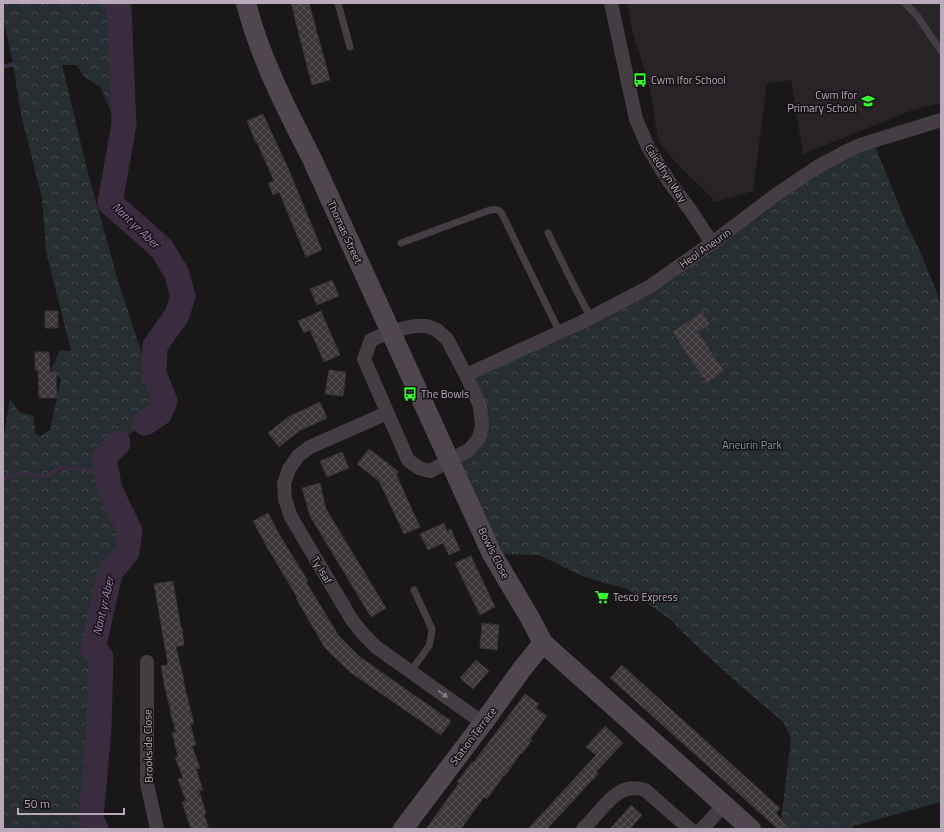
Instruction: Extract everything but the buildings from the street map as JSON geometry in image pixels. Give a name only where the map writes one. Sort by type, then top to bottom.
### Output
[{"type":"main road","name":"Thomas Street","points":[[246,3],[266,65],[287,111],[312,159],[450,460]]},
{"type":"main road","name":"Bowls Close","points":[[450,460],[492,554],[543,643]]},
{"type":"main road","name":"Station Terrace","points":[[404,829],[522,669],[543,643]]},
{"type":"main road","points":[[543,643],[751,829]]},
{"type":"street","name":"Caledfryn Way","points":[[612,3],[636,119],[648,147],[668,180],[712,243]]},
{"type":"street","name":"Heol Aneurin","points":[[466,375],[560,333],[649,287],[817,166],[860,145],[941,120]]},
{"type":"street","points":[[414,326],[427,326],[437,330],[447,339],[480,406],[482,426],[479,438],[469,450],[430,471],[419,468],[408,460],[364,359],[372,340],[391,331],[414,326]]},
{"type":"street","name":"Ty Isaf","points":[[387,413],[310,447],[298,456],[289,469],[286,477],[284,484],[285,499],[291,517],[352,620],[364,635],[376,647],[483,723]]},
{"type":"street","name":"Brookside Close","points":[[147,662],[147,784],[157,829]]},
{"type":"street","points":[[583,829],[617,793],[631,788],[638,788],[645,790],[690,829]]},
{"type":"street","points":[[702,829],[724,804]]},
{"type":"lane","points":[[338,3],[350,47]]},
{"type":"lane","points":[[905,3],[918,17],[941,51]]},
{"type":"lane","points":[[401,243],[490,210],[498,210],[503,216],[560,333]]},
{"type":"lane","points":[[548,233],[570,280],[591,318]]},
{"type":"lane","points":[[411,671],[429,646],[432,628],[414,590]]},
{"type":"shaded area","name":"Cwm Ifor Primary School","points":[[627,3],[941,3],[941,103],[913,110],[803,154],[791,80],[767,83],[753,191],[716,202],[680,167],[658,140],[646,72],[632,30]]},
{"type":"green space","points":[[3,3],[117,3],[119,9],[124,124],[122,138],[100,86],[85,78],[77,65],[62,65],[88,173],[119,284],[144,360],[154,374],[165,401],[160,413],[118,443],[104,458],[110,490],[130,531],[127,552],[110,573],[93,649],[101,657],[99,728],[91,819],[96,829],[3,829],[3,440],[10,399],[19,412],[34,416],[35,434],[40,436],[50,430],[61,379],[51,370],[60,350],[71,351],[46,251],[42,198],[22,119],[13,64],[3,17]]},
{"type":"green space","name":"Aneurin Park","points":[[873,141],[907,225],[920,251],[941,307],[941,802],[853,826],[850,829],[780,829],[791,738],[783,722],[726,673],[671,620],[627,589],[584,577],[539,555],[492,554],[450,460],[469,450],[482,426],[466,375],[649,287],[817,167]]},
{"type":"waterway","name":"Nant yr Aber","points":[[117,3],[119,9],[124,124],[110,203],[162,249],[176,272],[183,296],[177,315],[155,346],[154,374],[165,401],[160,413],[145,423]]},
{"type":"waterway","points":[[3,67],[13,64]]},
{"type":"waterway","name":"Nant yr Aber","points":[[96,829],[91,819],[99,728],[101,657],[93,649],[110,573],[127,552],[130,531],[110,490],[104,458],[118,443]]},
{"type":"waterway","points":[[3,479],[20,474],[47,476],[59,468],[85,469],[108,477]]},
{"type":"place","name":"Cwm Ifor School","points":[[640,80]]},
{"type":"place","name":"Cwm Ifor Primary School","points":[[868,101]]},
{"type":"place","name":"The Bowls","points":[[410,394]]},
{"type":"place","name":"Tesco Express","points":[[602,597]]}]
